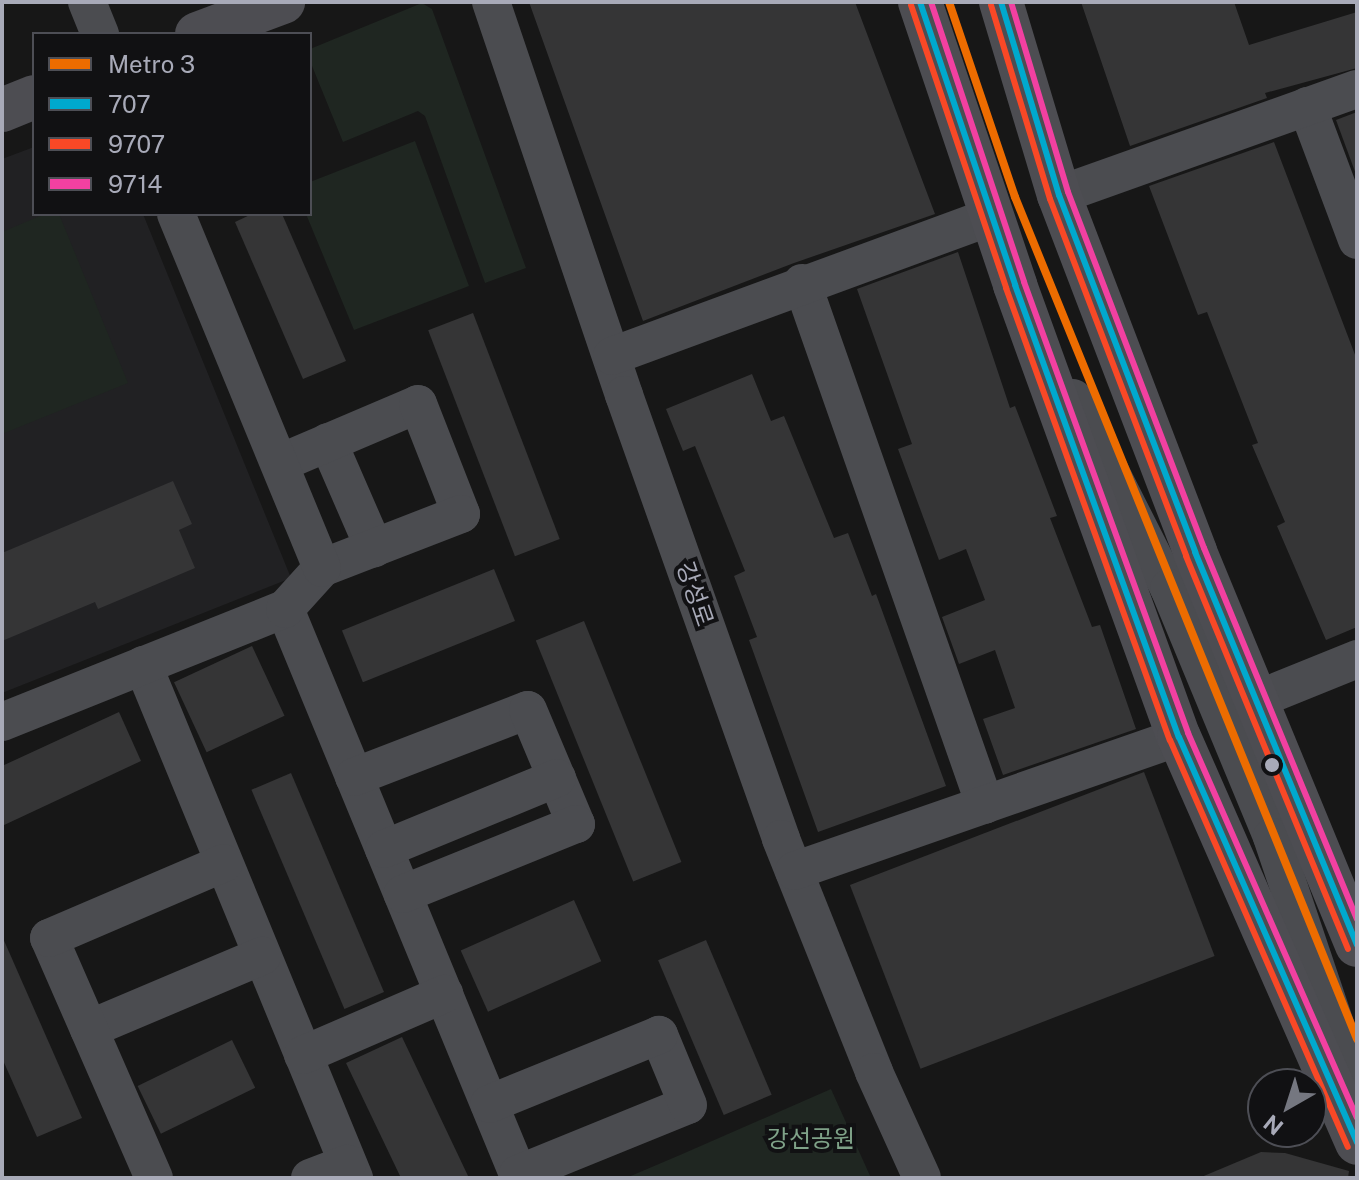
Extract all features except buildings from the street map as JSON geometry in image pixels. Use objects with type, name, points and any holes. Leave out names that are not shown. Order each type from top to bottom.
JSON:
[{"type":"main road","points":[[202,32],[283,2]]},
{"type":"main road","points":[[920,2],[1015,285],[1179,737],[1357,1143]]},
{"type":"main road","points":[[1001,2],[1059,195],[1195,552],[1357,945]]},
{"type":"main road","points":[[2,110],[32,98]]},
{"type":"street","points":[[87,2],[99,32]]},
{"type":"street","name":"강성로","points":[[491,2],[794,871],[874,1072],[922,1178]]},
{"type":"street","points":[[1059,195],[1357,89]]},
{"type":"street","points":[[1307,106],[1357,240]]},
{"type":"street","points":[[177,216],[322,568]]},
{"type":"street","points":[[612,356],[802,283],[993,216]]},
{"type":"street","points":[[802,283],[985,805]]},
{"type":"street","points":[[1015,285],[1169,588],[1272,837],[1357,1089]]},
{"type":"street","points":[[2,722],[285,609],[322,568],[461,514],[418,404],[280,463]]},
{"type":"street","points":[[328,442],[374,548]]},
{"type":"street","points":[[1195,552],[1357,1024]]},
{"type":"street","points":[[285,609],[403,894],[489,1104],[518,1174],[688,1105],[659,1035],[489,1104]]},
{"type":"street","points":[[1256,700],[1357,659]]},
{"type":"street","points":[[143,665],[351,1171],[310,1178]]},
{"type":"street","points":[[354,777],[528,710],[557,778],[576,824],[403,894]]},
{"type":"street","points":[[794,871],[1179,737]]},
{"type":"street","points":[[384,849],[557,778]]},
{"type":"street","points":[[154,1178],[49,938],[224,863]]},
{"type":"street","points":[[89,1029],[262,956]]},
{"type":"street","points":[[303,1055],[444,994]]},
{"type":"shaded area","points":[[32,148],[32,216],[144,216],[291,578],[2,693],[2,159]]},
{"type":"green space","points":[[422,3],[432,9],[526,268],[485,283],[425,116],[418,111],[343,142],[312,66],[312,48]]},
{"type":"green space","points":[[415,141],[469,286],[354,330],[307,216],[312,216],[312,181]]},
{"type":"green space","points":[[40,216],[60,216],[128,383],[2,434],[2,232]]},
{"type":"green space","name":"강선공원","points":[[831,1089],[871,1178],[626,1178],[680,1155]]},
{"type":"metro line","name":"3","points":[[949,2],[1015,197],[1357,1039]]},
{"type":"transit line","name":"707","points":[[920,2],[1015,285],[1179,737],[1357,1143]]},
{"type":"transit line","name":"9714","points":[[931,2],[1024,282],[1188,733],[1357,1118]]},
{"type":"transit line","name":"707","points":[[1001,2],[1059,195],[1195,552],[1357,945]]},
{"type":"transit line","name":"9714","points":[[1011,2],[1068,192],[1204,548],[1357,919]]},
{"type":"transit line","name":"9707","points":[[911,5],[1006,288],[1170,740],[1348,1147]]},
{"type":"transit line","name":"9707","points":[[991,5],[1050,199],[1186,556],[1348,949]]}]
